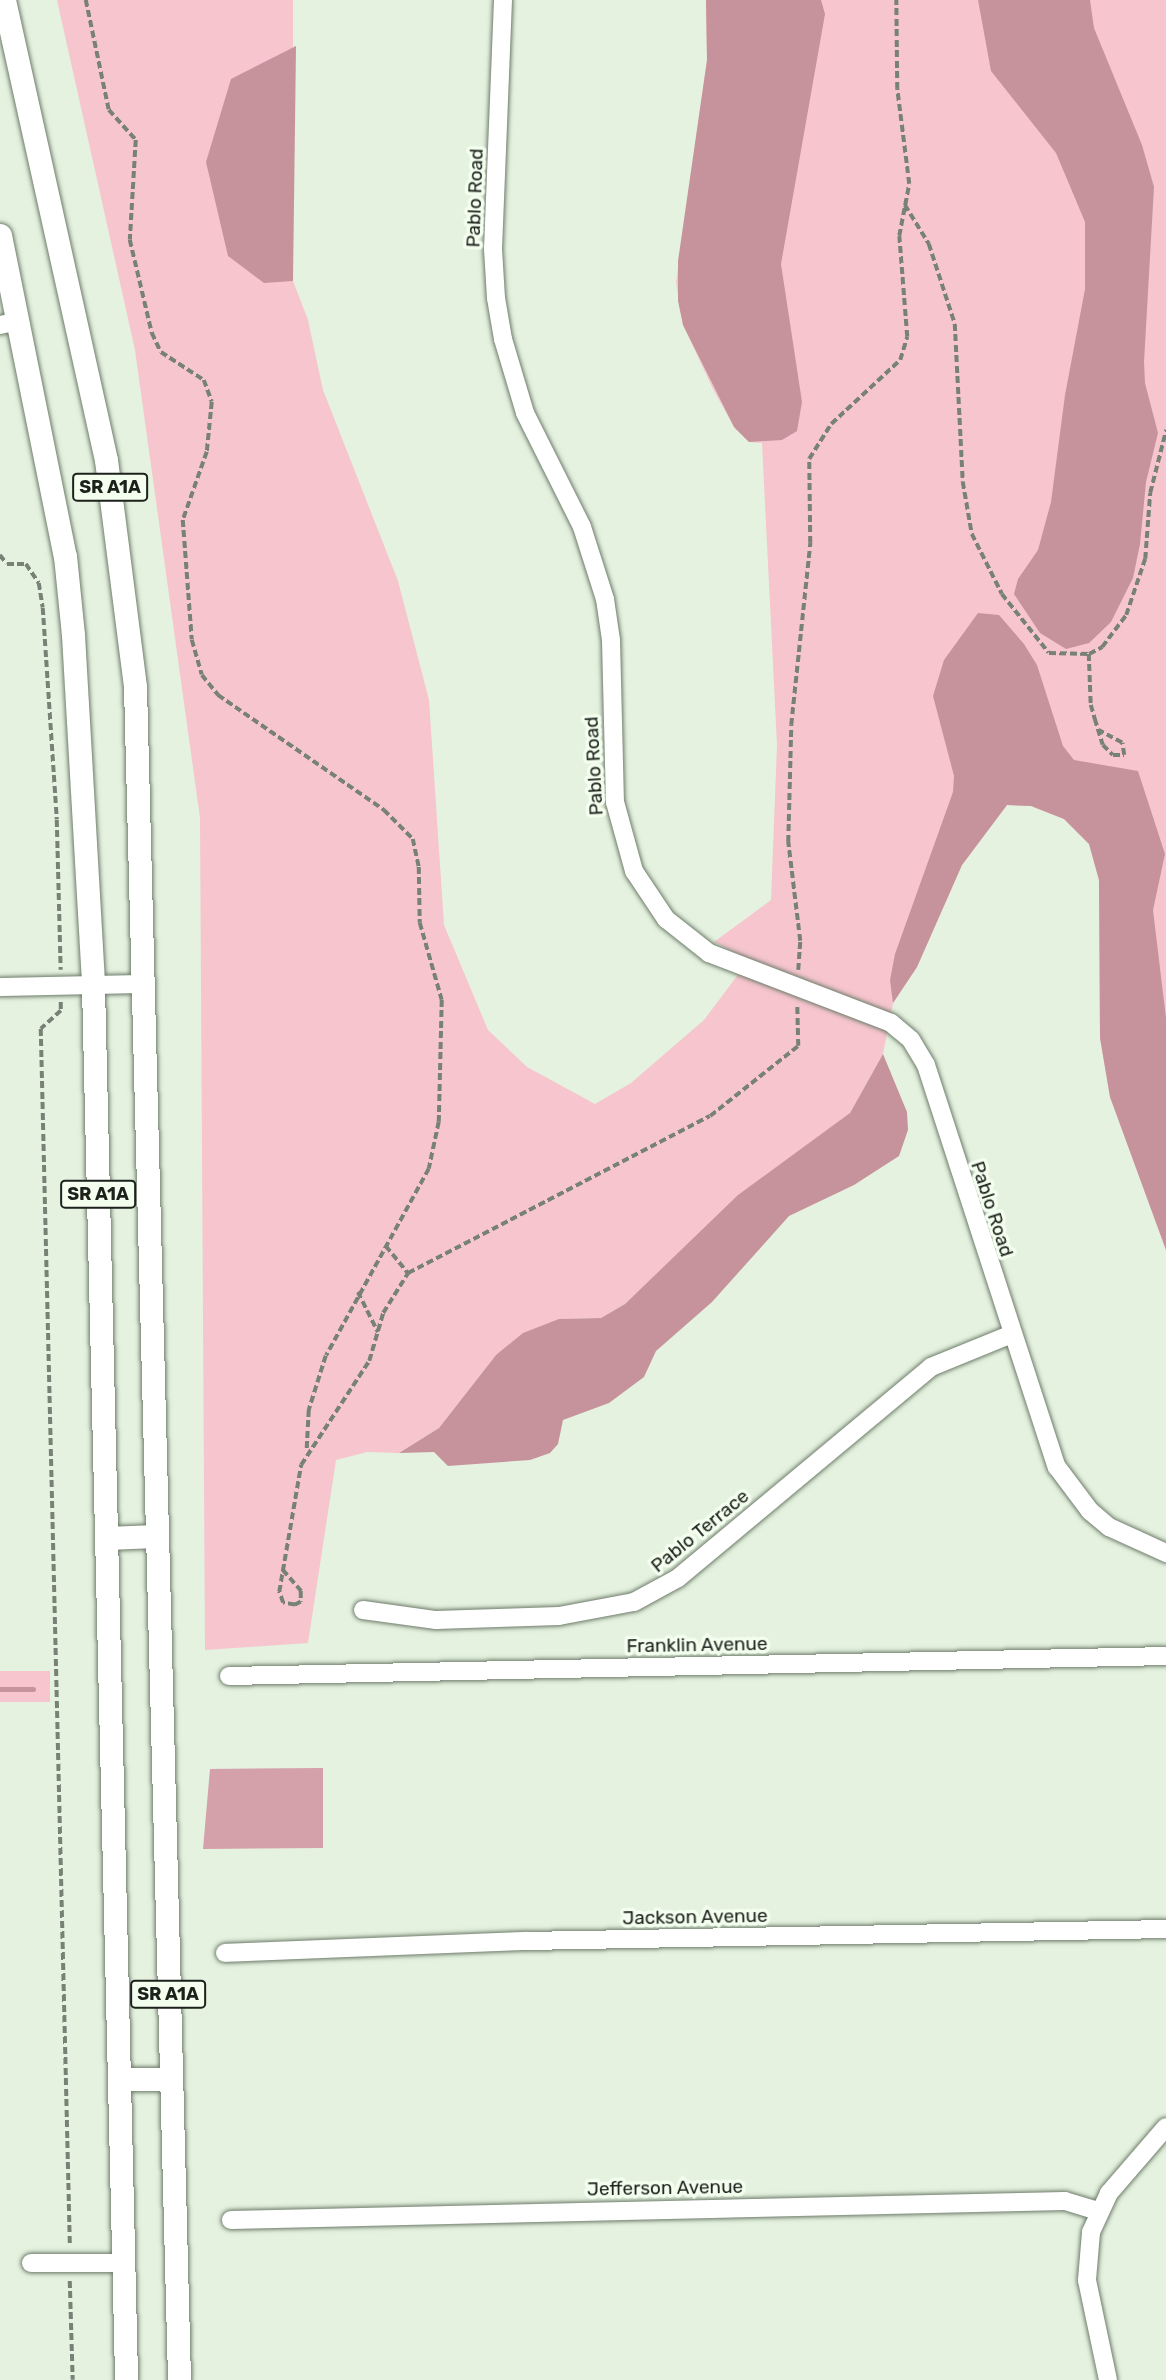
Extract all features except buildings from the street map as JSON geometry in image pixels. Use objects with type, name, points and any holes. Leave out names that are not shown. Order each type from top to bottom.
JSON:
[{"type":"main road","name":"SR A1A","points":[[4,0],[106,460],[135,687],[179,2380]]},
{"type":"main road","name":"SR A1A","points":[[0,235],[9,323],[65,556],[93,986],[126,2380]]},
{"type":"main road","points":[[106,1538],[156,1536]]},
{"type":"main road","points":[[119,2079],[170,2079]]},
{"type":"street","name":"Pablo Road","points":[[503,0],[494,248],[496,298],[517,393],[582,527],[605,599],[611,640],[615,802],[625,849],[652,902],[691,941],[797,989],[891,1023],[911,1040],[926,1065],[1046,1443],[1071,1489],[1109,1527],[1166,1553]]},
{"type":"street","points":[[0,988],[143,984]]},
{"type":"street","name":"Pablo Terrace","points":[[363,1610],[449,1620],[559,1616],[634,1602],[678,1578],[930,1367],[1012,1334]]},
{"type":"street","name":"Franklin Avenue","points":[[229,1676],[1166,1656]]},
{"type":"street","name":"Jackson Avenue","points":[[225,1952],[526,1941],[1166,1929]]},
{"type":"street","points":[[1108,2380],[1087,2280],[1091,2232],[1098,2211],[1166,2127]]},
{"type":"street","name":"Jefferson Avenue","points":[[231,2220],[1065,2201],[1098,2211]]},
{"type":"street","points":[[31,2263],[123,2263]]},
{"type":"path","points":[[86,0],[109,110],[136,140],[130,240],[152,333],[161,352],[204,380],[212,402],[207,452],[183,520],[192,640],[202,675],[218,695],[396,820],[413,839],[417,852],[419,923],[442,999],[440,1111],[422,1188],[358,1292],[315,1387],[307,1451],[283,1570],[280,1598],[295,1605],[301,1602],[301,1591],[283,1570]]},
{"type":"path","points":[[307,1451],[369,1361],[389,1300],[408,1273],[710,1115],[798,1046],[800,941],[788,842],[791,725],[810,543],[809,459],[831,424],[891,370],[905,349],[907,322],[899,236],[909,184],[897,89],[897,0]]},
{"type":"path","points":[[905,205],[929,244],[955,324],[963,482],[972,534],[1002,594],[1040,646],[1059,656],[1088,654],[1114,634],[1140,581],[1150,493],[1166,429]]},
{"type":"path","points":[[0,555],[8,564],[26,564],[39,583],[57,820],[61,1011],[41,1029],[72,2380]]},
{"type":"path","points":[[1088,654],[1091,705],[1099,732],[1107,750],[1124,755],[1122,743],[1099,732]]},
{"type":"path","points":[[386,1246],[408,1273]]},
{"type":"path","points":[[358,1292],[379,1334]]},
{"type":"shaded area","points":[[57,0],[293,0],[293,281],[308,320],[323,390],[398,581],[429,700],[444,925],[488,1030],[527,1067],[595,1104],[631,1083],[704,1020],[743,968],[744,957],[714,942],[771,900],[777,745],[762,443],[749,442],[734,427],[713,389],[683,325],[676,282],[707,60],[706,0],[1166,0],[1166,1250],[1110,1097],[1100,1038],[1099,880],[1089,844],[1064,819],[1031,806],[1007,805],[962,865],[917,967],[893,1003],[883,1054],[850,1113],[716,1217],[625,1304],[601,1318],[559,1319],[496,1355],[439,1428],[399,1453],[367,1452],[336,1460],[308,1643],[205,1650],[200,818],[135,350]]},
{"type":"shaded area","points":[[706,0],[821,0],[825,14],[781,264],[802,402],[797,431],[782,440],[749,442],[734,427],[683,325],[678,301],[678,261],[707,60]]},
{"type":"shaded area","points":[[978,0],[1090,0],[1094,28],[1142,145],[1154,187],[1144,362],[1145,383],[1158,433],[1146,482],[1140,544],[1133,578],[1111,622],[1089,643],[1066,649],[1040,633],[1014,594],[1018,579],[1038,550],[1051,502],[1065,395],[1085,289],[1085,222],[1056,153],[991,71]]},
{"type":"shaded area","points":[[296,46],[293,281],[264,283],[228,256],[206,162],[231,79]]},
{"type":"shaded area","points":[[978,613],[999,615],[1024,644],[1037,665],[1063,746],[1074,760],[1138,771],[1165,854],[1153,910],[1166,1018],[1166,1250],[1110,1097],[1100,1038],[1099,880],[1089,844],[1064,819],[1031,806],[1007,805],[962,865],[917,967],[893,1003],[890,980],[895,954],[953,792],[954,776],[933,696],[944,660]]},
{"type":"shaded area","points":[[883,1054],[907,1112],[908,1130],[899,1156],[854,1185],[789,1216],[712,1302],[656,1351],[644,1377],[609,1403],[563,1420],[558,1444],[550,1453],[530,1460],[448,1466],[434,1452],[399,1453],[439,1428],[496,1355],[523,1333],[559,1319],[601,1318],[625,1304],[738,1195],[850,1113]]},
{"type":"shaded area","points":[[0,1671],[50,1671],[50,1702],[0,1702]]},
{"type":"shaded area","points":[[323,1768],[323,1848],[203,1849],[210,1769]]},
{"type":"waterway","points":[[0,1689],[33,1689]]}]
